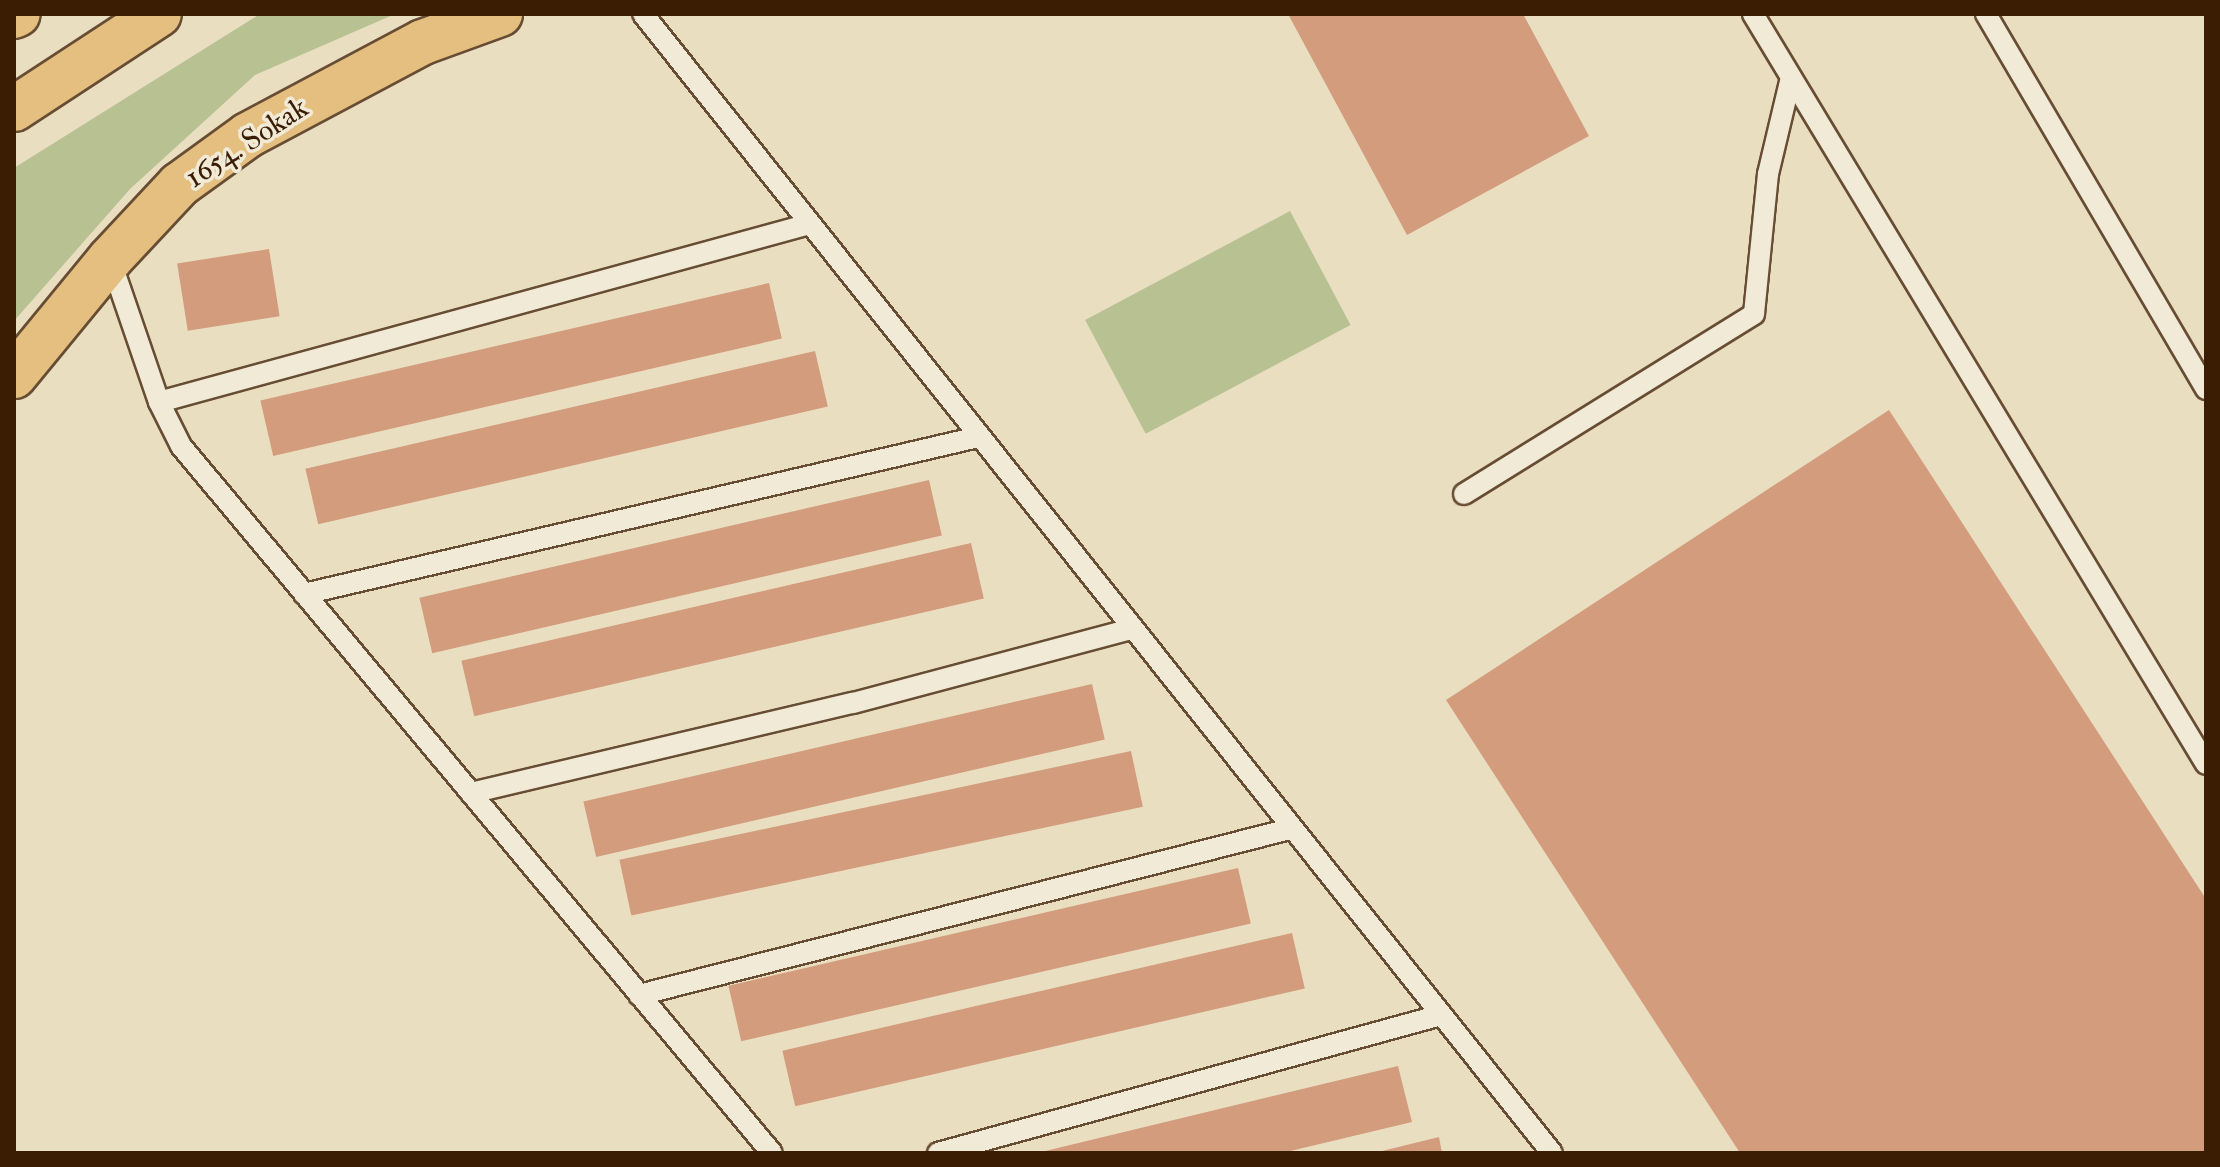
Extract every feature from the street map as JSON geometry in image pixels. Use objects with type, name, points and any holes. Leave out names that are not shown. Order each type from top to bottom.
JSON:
[{"type":"main road","points":[[14,109],[159,14]]},
{"type":"main road","name":"1654. Sokak","points":[[14,376],[110,259],[179,185],[248,135],[423,42],[500,14]]},
{"type":"lane","points":[[643,14],[1290,829],[1552,1153]]},
{"type":"lane","points":[[1753,14],[1790,82],[2002,419],[2206,764]]},
{"type":"lane","points":[[1986,14],[2206,389]]},
{"type":"lane","points":[[1464,494],[1754,314],[1768,174],[1790,82]]},
{"type":"lane","points":[[159,402],[809,224]]},
{"type":"lane","points":[[110,259],[159,402],[181,446],[772,1153]]},
{"type":"lane","points":[[304,594],[978,437]]},
{"type":"lane","points":[[471,793],[853,703],[1131,629]]},
{"type":"lane","points":[[639,995],[1290,829]]},
{"type":"lane","points":[[938,1153],[1441,1015]]},
{"type":"green space","points":[[260,14],[395,14],[255,75],[130,189],[14,321],[14,168]]},
{"type":"green space","points":[[1290,211],[1351,325],[1146,434],[1085,320]]},
{"type":"building","points":[[1288,14],[1523,14],[1589,136],[1407,235]]},
{"type":"building","points":[[269,249],[280,316],[188,331],[177,264]]},
{"type":"building","points":[[769,283],[782,339],[273,456],[260,400]]},
{"type":"building","points":[[815,351],[828,407],[318,524],[305,469]]},
{"type":"building","points":[[1889,410],[2206,899],[2206,1153],[1740,1153],[1446,700]]},
{"type":"building","points":[[929,480],[942,536],[432,653],[419,598]]},
{"type":"building","points":[[971,543],[984,599],[474,716],[461,661]]},
{"type":"building","points":[[1092,684],[1105,740],[596,857],[583,801]]},
{"type":"building","points":[[1131,751],[1143,807],[631,915],[619,860]]},
{"type":"building","points":[[1238,868],[1251,924],[741,1041],[728,986]]},
{"type":"building","points":[[1292,933],[1305,989],[795,1106],[782,1051]]},
{"type":"building","points":[[1398,1066],[1412,1122],[1282,1153],[1037,1153]]},
{"type":"building","points":[[1439,1137],[1442,1153],[1378,1153],[1378,1152]]}]
